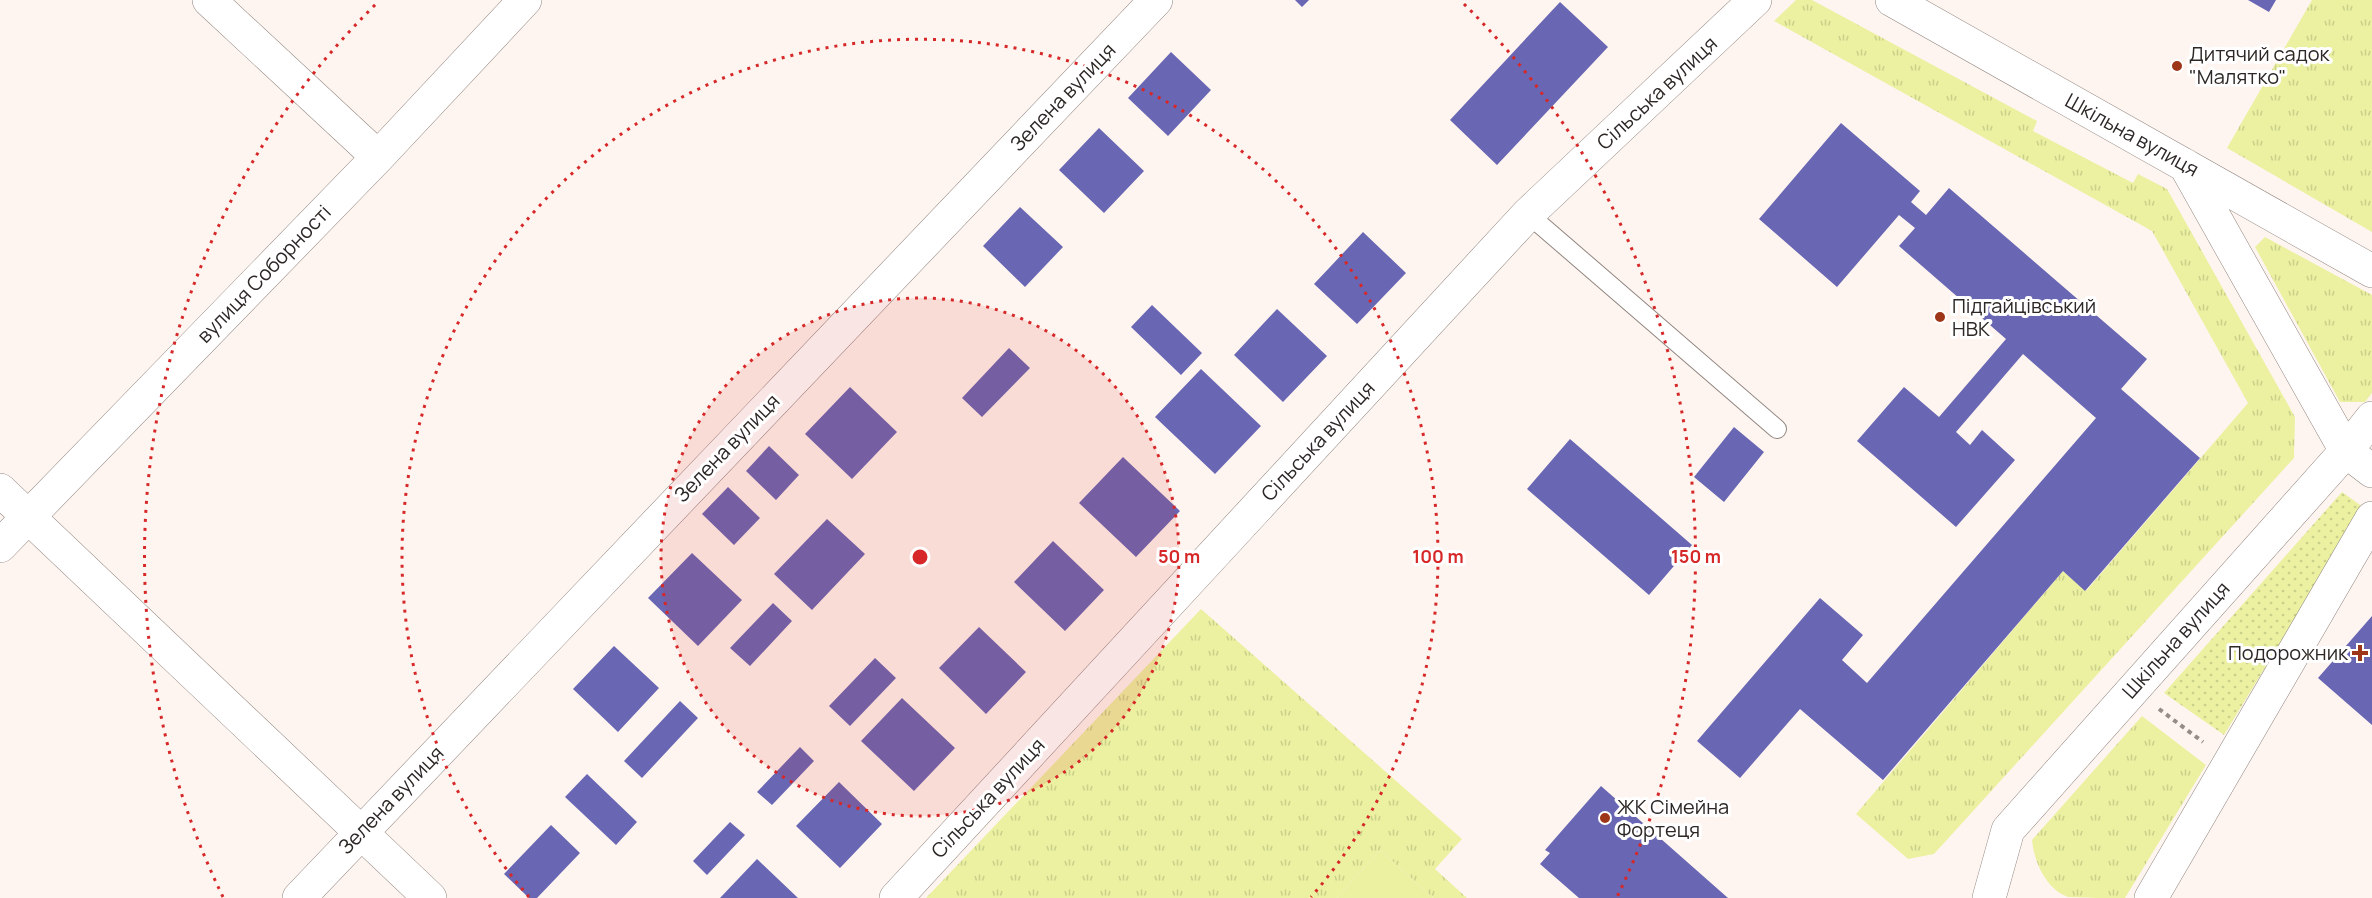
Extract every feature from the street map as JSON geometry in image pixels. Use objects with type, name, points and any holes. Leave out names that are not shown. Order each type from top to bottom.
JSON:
[{"type":"street","points":[[209,0],[378,157]]},
{"type":"street","name":"вулиця Соборності","points":[[0,546],[378,157],[525,0]]},
{"type":"street","name":"Зелена вулиця","points":[[299,898],[359,832],[1156,0]]},
{"type":"street","name":"Сільська вулиця","points":[[896,898],[1528,214],[1755,0]]},
{"type":"street","name":"Шкільна вулиця","points":[[1892,0],[2372,271]]},
{"type":"street","points":[[2185,165],[2346,451],[2372,471]]},
{"type":"street","name":"Шкільна вулиця","points":[[1989,898],[2008,830],[2346,451],[2372,418]]},
{"type":"street","points":[[0,490],[430,898]]},
{"type":"street","points":[[2151,898],[2372,518]]},
{"type":"lane","points":[[1528,214],[1777,429]]},
{"type":"path","points":[[2132,689],[2229,762]]},
{"type":"green space","points":[[1796,0],[1812,0],[2037,121],[2033,131],[2133,183],[2138,174],[2167,189],[2295,417],[2294,458],[1934,854],[1908,859],[1856,814],[2063,571],[2086,591],[2248,403],[2152,231],[1774,21]]},
{"type":"green space","points":[[2312,0],[2372,0],[2372,232],[2227,148]]},
{"type":"green space","points":[[2265,237],[2372,295],[2372,393],[2365,402],[2340,402],[2255,247]]},
{"type":"green space","points":[[2342,492],[2363,507],[2224,735],[2164,693]]},
{"type":"green space","points":[[1201,609],[1462,839],[1435,869],[1467,898],[1433,898],[1380,850],[1337,898],[926,898]]},
{"type":"green space","points":[[2142,716],[2206,765],[2125,898],[2068,897],[2053,888],[2042,874],[2035,857],[2032,840]]},
{"type":"green space","points":[[1380,850],[1433,898],[1337,898]]},
{"type":"building","points":[[1295,0],[1309,0],[1302,7]]},
{"type":"building","points":[[2248,0],[2276,0],[2269,12]]},
{"type":"building","points":[[1560,2],[1608,47],[1497,165],[1450,120]]},
{"type":"building","points":[[1171,52],[1211,90],[1168,136],[1128,98]]},
{"type":"building","points":[[1841,123],[1920,191],[1911,202],[1926,215],[1949,188],[2147,359],[2121,389],[2200,458],[2085,591],[2063,571],[1883,780],[1800,709],[1740,778],[1697,741],[1820,598],[1863,635],[1842,660],[1867,683],[2096,418],[2023,354],[1956,432],[1970,445],[1982,430],[2015,460],[1956,527],[1857,441],[1904,387],[1939,417],[2006,339],[1899,246],[1915,228],[1899,215],[1837,287],[1759,219]]},
{"type":"building","points":[[1099,128],[1144,171],[1104,213],[1059,170]]},
{"type":"building","points":[[1020,207],[1063,247],[1025,287],[983,246]]},
{"type":"building","points":[[1363,232],[1406,273],[1357,324],[1314,284]]},
{"type":"building","points":[[1152,305],[1202,353],[1181,375],[1131,327]]},
{"type":"building","points":[[1277,309],[1327,356],[1283,402],[1234,355]]},
{"type":"building","points":[[1009,348],[1030,368],[982,417],[962,398]]},
{"type":"building","points":[[1201,369],[1261,426],[1215,474],[1155,417]]},
{"type":"building","points":[[850,387],[897,432],[852,479],[805,434]]},
{"type":"building","points":[[1734,427],[1764,452],[1724,502],[1694,477]]},
{"type":"building","points":[[1570,439],[1692,545],[1649,595],[1527,489]]},
{"type":"building","points":[[769,446],[799,475],[776,500],[746,471]]},
{"type":"building","points":[[1123,457],[1180,511],[1136,557],[1079,503]]},
{"type":"building","points":[[728,487],[760,518],[734,545],[702,514]]},
{"type":"building","points":[[827,519],[865,554],[812,610],[774,574]]},
{"type":"building","points":[[1053,541],[1104,590],[1065,631],[1014,582]]},
{"type":"building","points":[[692,553],[742,600],[698,646],[648,598]]},
{"type":"building","points":[[773,603],[792,621],[750,666],[730,648]]},
{"type":"building","points":[[2372,616],[2372,725],[2318,678]]},
{"type":"building","points":[[979,627],[1026,672],[986,714],[939,668]]},
{"type":"building","points":[[614,646],[659,688],[618,732],[573,689]]},
{"type":"building","points":[[875,658],[896,678],[850,726],[829,706]]},
{"type":"building","points":[[902,698],[955,748],[914,791],[861,741]]},
{"type":"building","points":[[680,701],[698,718],[642,778],[624,761]]},
{"type":"building","points":[[800,747],[814,761],[772,805],[757,792]]},
{"type":"building","points":[[587,774],[637,822],[616,845],[565,797]]},
{"type":"building","points":[[839,782],[882,824],[840,868],[796,826]]},
{"type":"building","name":"ЖК Сімейна Фортеця","points":[[1601,786],[1728,898],[1579,898],[1540,864],[1550,853],[1545,850]]},
{"type":"building","points":[[730,822],[745,835],[707,875],[693,861]]},
{"type":"building","points":[[551,825],[580,853],[537,898],[529,898],[504,874]]},
{"type":"building","points":[[757,859],[798,898],[720,898]]},
{"type":"place","name":"Дитячий садок \"Малятко\"","points":[[2177,66]]},
{"type":"place","name":"Підгайцівський НВК","points":[[1940,317]]},
{"type":"place","name":"Подорожник","points":[[2360,653]]},
{"type":"place","name":"ЖК Сімейна Фортеця","points":[[1605,818]]}]
